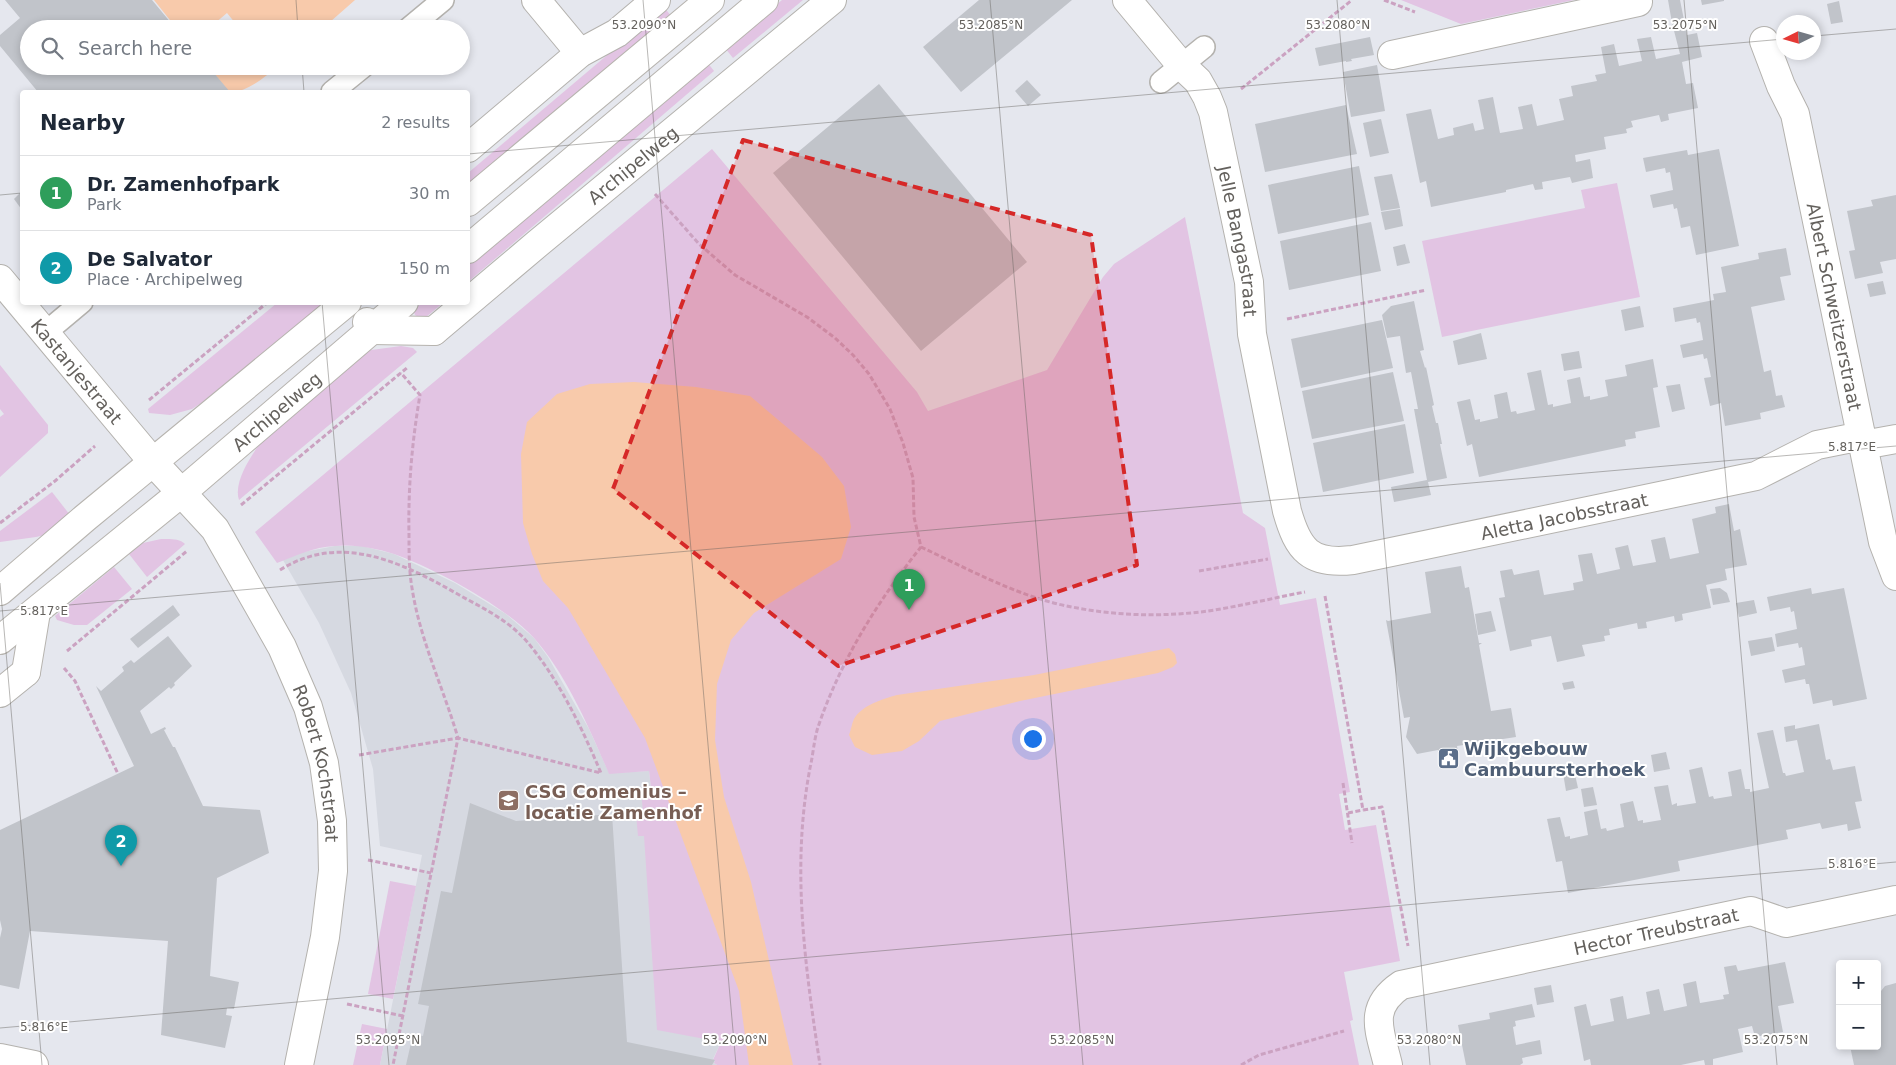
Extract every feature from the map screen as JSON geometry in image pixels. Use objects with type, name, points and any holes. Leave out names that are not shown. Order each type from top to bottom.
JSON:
[{"type":"street","points":[[536,0],[580,53]]},
{"type":"street","points":[[470,146],[580,53],[617,33],[656,0]]},
{"type":"street","points":[[470,200],[710,0]]},
{"type":"street","points":[[470,247],[764,0]]},
{"type":"street","name":"Archipelweg","points":[[470,301],[832,0]]},
{"type":"street","name":"Jelle Bangastraat","points":[[1127,0],[1171,73],[1198,81],[1213,112],[1249,282],[1252,334],[1287,511],[1292,532],[1300,544]]},
{"type":"street","points":[[1392,55],[1638,2],[1637,0]]},
{"type":"street","name":"Albert Schweitzerstraat","points":[[1764,41],[1794,114],[1883,542],[1896,576]]},
{"type":"street","name":"Kastanjestraat","points":[[0,279],[20,303]]},
{"type":"street","name":"Kastanjestraat","points":[[22,305],[153,462]]},
{"type":"street","points":[[0,591],[343,305]]},
{"type":"street","points":[[354,305],[372,330]]},
{"type":"street","name":"Archipelweg","points":[[0,640],[181,493],[401,305]]},
{"type":"street","name":"Archipelweg","points":[[372,330],[434,331],[465,305]]},
{"type":"street","name":"Aletta Jacobsstraat","points":[[1326,560],[1353,560],[1756,476],[1817,445],[1862,440],[1896,439]]},
{"type":"street","points":[[153,462],[181,493]]},
{"type":"street","name":"Robert Kochstraat","points":[[181,493],[214,529],[250,588],[282,647],[308,706],[324,763],[332,821],[333,871],[325,937],[299,1065]]},
{"type":"street","points":[[1300,544],[1318,557],[1326,560]]},
{"type":"street","points":[[0,566],[28,566]]},
{"type":"street","points":[[0,694],[26,672],[36,612]]},
{"type":"street","name":"Hector Treubstraat","points":[[1378,1022],[1384,1000],[1401,986],[1415,981],[1751,912],[1786,924],[1896,900]]},
{"type":"street","points":[[1378,1022],[1388,1065]]},
{"type":"street","points":[[0,1058],[34,1065]]},
{"type":"lane","points":[[419,20],[443,0]]},
{"type":"lane","points":[[1171,73],[1204,46]]},
{"type":"lane","points":[[334,90],[353,75]]},
{"type":"lane","points":[[45,333],[78,305]]},
{"type":"path","points":[[1213,112],[1352,0]]},
{"type":"path","points":[[633,164],[661,202],[699,244],[735,275],[807,317],[835,338],[853,355],[869,374],[890,408],[913,478],[914,517],[920,547],[868,620],[839,675],[818,729],[805,797],[800,881],[803,940],[820,1065]]},
{"type":"path","points":[[1252,326],[1426,290]]},
{"type":"path","points":[[0,523],[55,481],[121,423],[264,305]]},
{"type":"path","points":[[393,1065],[458,738],[424,638],[412,589],[409,470],[420,395],[401,373]]},
{"type":"path","points":[[1200,571],[1280,557],[1300,544]]},
{"type":"path","points":[[920,547],[1030,595],[1071,607],[1112,613],[1160,614],[1208,611],[1323,589]]},
{"type":"path","points":[[250,588],[287,565],[321,554],[350,552],[394,562],[428,577],[511,626],[528,644],[556,683],[568,704],[586,737],[601,773],[458,738],[324,763]]},
{"type":"path","points":[[1326,560],[1323,589],[1363,810]]},
{"type":"path","points":[[63,666],[75,681],[118,774]]},
{"type":"path","points":[[1343,783],[1352,843]]},
{"type":"path","points":[[1348,813],[1382,807],[1415,981]]},
{"type":"path","points":[[333,853],[431,873]]},
{"type":"path","points":[[313,997],[403,1016]]},
{"type":"path","points":[[1241,1065],[1259,1054],[1314,1041],[1378,1022]]},
{"type":"highlighted area","points":[[743,140],[1091,235],[1137,565],[838,666],[613,489]]},
{"type":"shaded area","points":[[154,0],[355,0],[332,20],[233,20],[227,13],[219,20],[170,20]]},
{"type":"shaded area","points":[[782,0],[803,0],[733,58],[725,48]]},
{"type":"shaded area","points":[[1401,0],[1574,0],[1461,24]]},
{"type":"shaded area","points":[[664,7],[671,16],[470,187],[470,171]]},
{"type":"shaded area","points":[[707,62],[714,71],[470,280],[470,262]]},
{"type":"shaded area","points":[[215,75],[267,75],[242,90],[227,90]]},
{"type":"shaded area","points":[[712,149],[917,392],[928,411],[1047,370],[1103,277],[1114,264],[1185,217],[1243,513],[1265,528],[1280,605],[1316,598],[1350,792],[1339,794],[1345,830],[1376,825],[1400,961],[1344,972],[1353,1020],[1350,1021],[1359,1065],[717,1065],[714,1063],[715,1060],[713,1060],[721,1042],[657,1030],[644,836],[638,836],[636,814],[643,813],[641,789],[651,788],[649,771],[609,774],[567,685],[546,652],[534,638],[522,626],[488,601],[410,560],[365,547],[335,546],[312,550],[277,563],[255,532]]},
{"type":"shaded area","points":[[1617,183],[1640,297],[1442,337],[1422,241],[1585,208],[1581,190]]},
{"type":"shaded area","points":[[275,305],[327,305],[221,390],[192,409],[170,415],[149,413],[148,409]]},
{"type":"shaded area","points":[[419,305],[441,305],[426,317],[420,318],[415,315],[413,310]]},
{"type":"shaded area","points":[[401,346],[413,348],[417,352],[239,500],[238,485],[241,477],[261,442],[364,351]]},
{"type":"shaded area","points":[[0,365],[48,425],[48,433],[0,477],[0,417],[4,414],[0,409]]},
{"type":"shaded area","points":[[634,382],[696,387],[750,396],[822,457],[844,486],[851,527],[841,559],[754,613],[731,640],[717,684],[715,740],[724,797],[751,882],[793,1065],[749,1065],[739,991],[645,738],[568,608],[543,581],[532,554],[523,523],[521,454],[527,422],[557,394],[590,384]]},
{"type":"shaded area","points":[[52,492],[70,515],[45,535],[0,542],[0,531]]},
{"type":"shaded area","points":[[161,539],[177,540],[185,544],[147,577],[129,554],[143,543]]},
{"type":"shaded area","name":"CSG Comenius – locatie Zamenhof","points":[[335,546],[362,546],[394,554],[455,583],[506,614],[534,638],[548,657],[589,729],[609,773],[649,771],[651,789],[643,813],[637,814],[639,836],[644,836],[721,1042],[713,1059],[717,1065],[380,1065],[422,855],[380,846],[373,769],[351,693],[319,623],[283,560],[303,552]]},
{"type":"shaded area","points":[[114,567],[132,589],[87,625],[74,625],[57,620],[55,616]]},
{"type":"shaded area","points":[[1169,648],[1175,654],[1177,663],[1173,667],[1158,673],[1020,701],[940,721],[919,741],[902,751],[872,755],[855,747],[849,735],[854,719],[862,710],[873,703],[897,695],[1034,675]]},
{"type":"shaded area","points":[[390,881],[416,886],[393,999],[368,994]]},
{"type":"shaded area","points":[[362,1024],[387,1029],[380,1065],[353,1065]]},
{"type":"building","points":[[5,0],[152,0],[169,20],[20,20],[20,70],[0,46],[0,35],[20,18]]},
{"type":"building","points":[[979,0],[1072,0],[961,92],[923,47]]},
{"type":"building","points":[[1668,0],[1680,0],[1687,35],[1697,33],[1702,57],[1682,62],[1686,84],[1693,83],[1698,108],[1668,114],[1669,120],[1661,122],[1659,115],[1631,121],[1633,127],[1626,129],[1627,133],[1604,137],[1606,149],[1575,155],[1576,162],[1590,159],[1593,178],[1572,183],[1570,177],[1542,182],[1543,189],[1535,190],[1533,184],[1506,190],[1506,192],[1431,207],[1426,181],[1420,183],[1406,114],[1431,109],[1438,139],[1454,135],[1453,128],[1473,123],[1475,131],[1484,129],[1478,100],[1493,97],[1500,133],[1523,129],[1518,107],[1532,104],[1537,126],[1564,120],[1559,99],[1573,96],[1571,86],[1597,81],[1595,75],[1606,73],[1601,47],[1614,44],[1619,66],[1642,61],[1637,39],[1651,37],[1656,59],[1680,54]]},
{"type":"building","points":[[1701,0],[1724,0],[1724,1],[1702,5]]},
{"type":"building","points":[[1839,1],[1843,22],[1831,24],[1827,4]]},
{"type":"building","points":[[1370,37],[1374,55],[1351,59],[1352,61],[1319,66],[1315,48]]},
{"type":"building","points":[[1377,65],[1385,111],[1351,117],[1343,72]]},
{"type":"building","points":[[24,75],[216,75],[228,90],[36,90]]},
{"type":"building","points":[[1027,80],[1041,95],[1028,106],[1015,91]]},
{"type":"building","points":[[879,84],[1027,262],[921,351],[773,173]]},
{"type":"building","points":[[1346,105],[1357,154],[1265,172],[1255,124]]},
{"type":"building","points":[[1381,119],[1389,153],[1370,157],[1363,123]]},
{"type":"building","points":[[1719,149],[1739,246],[1696,255],[1690,226],[1681,228],[1677,208],[1674,209],[1673,204],[1653,208],[1650,195],[1673,190],[1670,172],[1666,173],[1665,168],[1646,172],[1643,158],[1687,150],[1688,155]]},
{"type":"building","points":[[1359,166],[1369,215],[1278,234],[1268,185]]},
{"type":"building","points":[[1392,174],[1400,208],[1381,211],[1374,177]]},
{"type":"building","points":[[20,193],[20,207],[14,199]]},
{"type":"building","points":[[1896,195],[1896,259],[1880,262],[1883,273],[1855,279],[1849,251],[1855,250],[1847,211],[1873,206],[1871,200]]},
{"type":"building","points":[[1400,209],[1403,226],[1385,230],[1381,212]]},
{"type":"building","points":[[1371,222],[1381,271],[1289,290],[1280,241]]},
{"type":"building","points":[[1405,244],[1410,263],[1397,266],[1393,247]]},
{"type":"building","points":[[1786,248],[1791,275],[1780,277],[1785,300],[1751,307],[1764,372],[1771,370],[1776,396],[1782,395],[1785,407],[1760,413],[1761,419],[1725,426],[1721,403],[1710,406],[1704,378],[1711,377],[1707,358],[1704,359],[1703,354],[1683,358],[1680,345],[1703,340],[1700,322],[1697,323],[1696,318],[1675,322],[1673,308],[1714,300],[1713,294],[1726,292],[1721,267],[1759,259],[1758,253]]},
{"type":"building","points":[[1883,281],[1886,294],[1870,297],[1867,284]]},
{"type":"building","points":[[1414,301],[1424,350],[1420,351],[1426,367],[1436,423],[1438,423],[1447,478],[1428,482],[1431,495],[1394,502],[1391,487],[1427,480],[1414,409],[1418,409],[1411,372],[1406,373],[1400,336],[1387,338],[1382,315],[1391,306]]},
{"type":"building","points":[[1640,306],[1644,327],[1625,331],[1621,310]]},
{"type":"building","points":[[1382,320],[1393,368],[1301,388],[1291,339]]},
{"type":"building","points":[[1481,333],[1487,359],[1458,365],[1453,341]]},
{"type":"building","points":[[1579,351],[1582,368],[1564,371],[1561,354]]},
{"type":"building","points":[[1653,359],[1658,387],[1653,388],[1660,427],[1635,432],[1636,438],[1625,440],[1626,446],[1479,477],[1472,444],[1467,446],[1457,402],[1470,399],[1475,420],[1480,419],[1480,422],[1498,418],[1494,395],[1507,392],[1511,412],[1516,411],[1517,414],[1535,410],[1527,373],[1541,370],[1548,405],[1553,404],[1553,407],[1571,403],[1567,380],[1580,377],[1584,397],[1590,396],[1590,400],[1608,396],[1605,380],[1627,376],[1625,365]]},
{"type":"building","points":[[1393,372],[1404,421],[1312,439],[1302,391]]},
{"type":"building","points":[[1680,384],[1685,409],[1672,412],[1666,386]]},
{"type":"building","points":[[1405,424],[1414,473],[1323,492],[1313,443]]},
{"type":"building","points":[[1729,504],[1734,531],[1740,529],[1747,565],[1725,569],[1727,580],[1706,585],[1711,608],[1682,614],[1683,620],[1675,622],[1674,616],[1646,622],[1647,628],[1638,629],[1637,623],[1609,629],[1610,635],[1604,636],[1605,641],[1582,645],[1585,656],[1557,662],[1551,636],[1531,640],[1532,646],[1510,651],[1499,598],[1505,597],[1500,571],[1512,569],[1514,575],[1539,570],[1544,595],[1574,590],[1573,583],[1583,581],[1578,555],[1592,553],[1597,574],[1620,569],[1615,548],[1628,545],[1633,566],[1656,562],[1651,540],[1665,537],[1670,559],[1699,553],[1692,519],[1716,513],[1715,507]]},
{"type":"building","points":[[1461,566],[1465,588],[1469,587],[1479,643],[1482,643],[1479,645],[1491,711],[1511,708],[1516,737],[1457,746],[1458,753],[1439,756],[1438,750],[1417,754],[1406,737],[1410,717],[1404,718],[1386,620],[1431,613],[1425,572]]},
{"type":"building","points":[[1720,588],[1727,593],[1730,602],[1713,605],[1710,589]]},
{"type":"building","points":[[1811,588],[1812,594],[1844,588],[1867,699],[1833,706],[1832,700],[1813,704],[1809,684],[1806,684],[1805,679],[1785,683],[1782,670],[1805,665],[1802,647],[1799,648],[1798,643],[1777,647],[1775,634],[1797,629],[1794,611],[1791,612],[1790,607],[1770,611],[1767,597]]},
{"type":"building","points":[[1754,600],[1757,613],[1739,617],[1736,603]]},
{"type":"building","points":[[173,605],[180,615],[138,648],[130,639]]},
{"type":"building","points":[[1491,611],[1496,631],[1478,635],[1475,614]]},
{"type":"building","points":[[168,636],[192,666],[174,683],[175,685],[171,689],[169,687],[140,711],[151,734],[165,727],[166,729],[164,730],[173,747],[175,747],[203,806],[260,810],[269,853],[217,878],[210,976],[239,982],[234,1009],[227,1008],[226,1015],[232,1016],[225,1048],[161,1035],[168,941],[30,931],[19,989],[0,985],[0,938],[2,929],[0,920],[0,830],[134,766],[96,686],[101,691],[124,671],[122,667],[131,660],[134,663]]},
{"type":"building","points":[[1772,637],[1775,651],[1751,656],[1748,641]]},
{"type":"building","points":[[1573,681],[1575,688],[1564,690],[1562,683]]},
{"type":"building","points":[[1819,724],[1826,760],[1830,759],[1833,770],[1855,766],[1862,801],[1855,802],[1861,828],[1848,831],[1847,824],[1822,829],[1820,823],[1786,830],[1788,839],[1678,861],[1680,871],[1568,893],[1562,861],[1556,862],[1547,819],[1560,817],[1565,837],[1570,836],[1570,839],[1588,835],[1584,812],[1597,809],[1601,829],[1606,828],[1607,831],[1624,827],[1620,804],[1633,801],[1638,821],[1643,820],[1643,823],[1661,820],[1654,787],[1668,785],[1672,805],[1677,803],[1677,806],[1696,803],[1689,770],[1702,767],[1709,797],[1713,796],[1714,799],[1732,796],[1728,772],[1741,769],[1745,789],[1750,789],[1750,792],[1769,788],[1757,733],[1773,730],[1783,773],[1786,776],[1804,772],[1797,740],[1786,742],[1784,727],[1795,725],[1795,729]]},
{"type":"building","points":[[1666,752],[1670,769],[1654,772],[1651,755]]},
{"type":"building","points":[[1574,770],[1578,788],[1566,791],[1563,773]]},
{"type":"building","points":[[1593,787],[1597,805],[1584,807],[1581,789]]},
{"type":"building","points":[[470,803],[516,821],[612,814],[627,1042],[715,1060],[712,1065],[406,1065],[413,1034],[423,1036],[429,1006],[418,1004],[441,891],[452,893]]},
{"type":"building","points":[[1785,962],[1794,1003],[1778,1006],[1783,1032],[1755,1037],[1752,1026],[1738,1029],[1743,1052],[1713,1059],[1713,1065],[1705,1065],[1704,1060],[1681,1065],[1591,1065],[1590,1059],[1584,1061],[1574,1007],[1586,1004],[1591,1026],[1614,1021],[1610,999],[1623,996],[1627,1019],[1650,1014],[1646,992],[1659,989],[1664,1011],[1687,1006],[1683,984],[1696,981],[1700,1003],[1724,999],[1723,995],[1729,994],[1724,967],[1736,965],[1738,971]]},
{"type":"building","points":[[1896,983],[1896,1065],[1854,1065],[1851,1050],[1881,1050],[1881,991],[1885,986]]},
{"type":"building","points":[[1551,985],[1554,1002],[1537,1005],[1534,988]]},
{"type":"building","points":[[1532,1004],[1535,1017],[1515,1021],[1516,1026],[1513,1027],[1516,1045],[1540,1040],[1542,1054],[1522,1058],[1523,1063],[1520,1065],[1466,1065],[1458,1025],[1490,1019],[1489,1013]]},
{"type":"place","name":"Dr. Zamenhofpark","points":[[909,610]]},
{"type":"place","name":"Wijkgebouw Cambuursterhoek","points":[[1448,758]]},
{"type":"place","name":"CSG Comenius – locatie Zamenhof","points":[[509,801]]},
{"type":"place","name":"De Salvator","points":[[121,866]]}]
